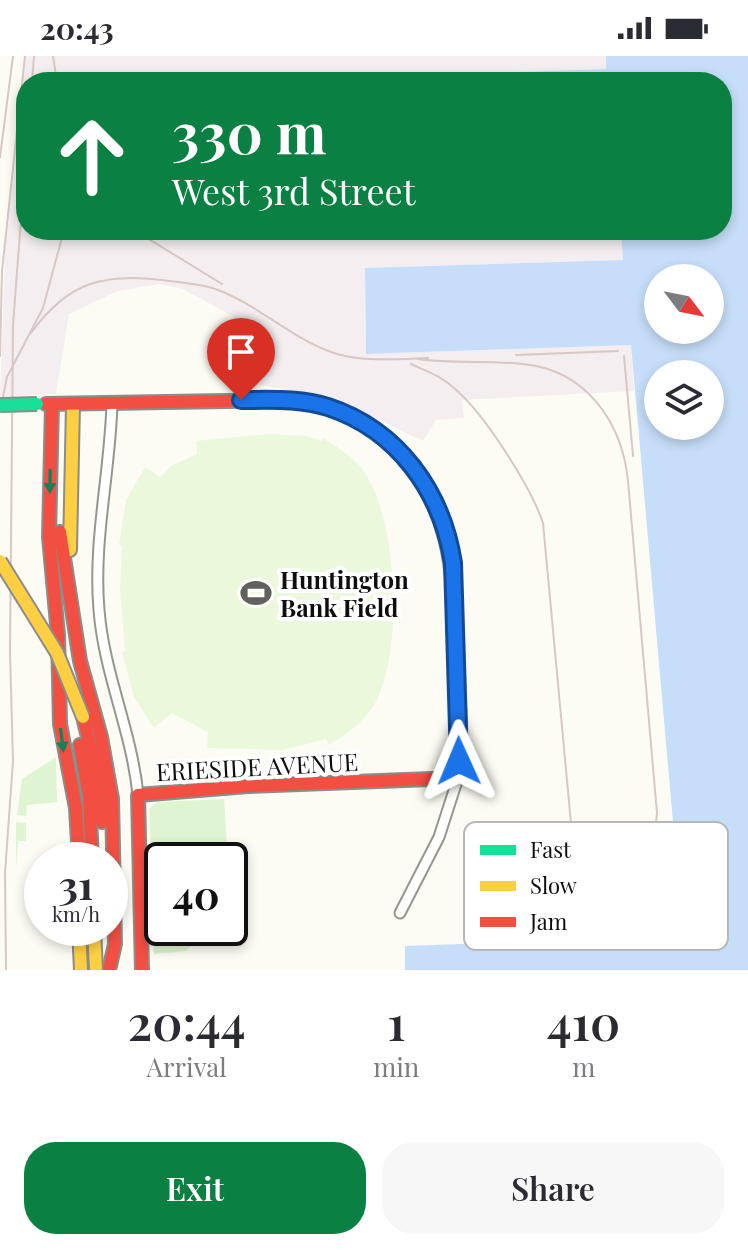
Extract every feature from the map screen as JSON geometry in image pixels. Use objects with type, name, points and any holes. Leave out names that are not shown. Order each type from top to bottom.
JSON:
[{"type":"main road","points":[[0,405],[280,400],[337,411],[379,433],[409,462],[438,506],[449,536],[453,563],[460,753],[458,778]]},
{"type":"main road","points":[[53,404],[49,537],[58,635]]},
{"type":"main road","points":[[72,404],[70,543],[73,619]]},
{"type":"main road","points":[[80,842],[61,739],[58,635],[60,532],[73,619],[112,799],[115,944],[109,970]]},
{"type":"main road","points":[[0,561],[57,653],[97,773],[102,842]]},
{"type":"main road","points":[[0,582],[47,658],[78,719],[89,796],[84,842]]},
{"type":"main road","name":"ERIESIDE AVENUE","points":[[142,970],[138,795],[248,786],[458,778]]},
{"type":"main road","points":[[80,946],[81,970]]},
{"type":"main road","points":[[94,970],[96,946]]},
{"type":"main road","points":[[102,946],[109,970]]},
{"type":"street","points":[[112,404],[110,459],[97,556],[98,608],[108,672],[135,764],[138,795]]},
{"type":"street","points":[[400,913],[439,837],[458,778]]},
{"type":"shaded area","points":[[25,56],[606,56],[607,69],[514,72],[23,72]]},
{"type":"shaded area","points":[[16,138],[16,240],[622,240],[623,260],[365,268],[366,354],[631,345],[634,391],[462,400],[464,418],[436,420],[423,441],[328,396],[244,383],[249,325],[183,289],[159,284],[118,291],[69,314],[56,394],[0,396],[6,229]]},
{"type":"green space","name":"Huntington Bank Field","points":[[269,434],[306,436],[322,441],[323,438],[352,458],[365,473],[385,523],[390,554],[393,622],[390,654],[384,682],[374,705],[354,728],[329,745],[326,739],[282,750],[207,748],[208,732],[172,713],[154,728],[134,697],[122,652],[125,651],[120,589],[122,546],[119,545],[126,500],[145,467],[160,477],[171,466],[197,454],[196,441]]},
{"type":"green space","points":[[56,757],[57,802],[27,805],[26,816],[17,815],[22,779]]},
{"type":"green space","points":[[224,799],[227,842],[150,842],[149,809],[157,802]]},
{"type":"green space","points":[[16,822],[26,823],[26,841],[18,841],[16,869]]},
{"type":"green space","points":[[154,946],[191,946],[186,951],[154,954]]},
{"type":"water","points":[[606,56],[748,56],[748,970],[405,970],[405,946],[464,944],[464,950],[728,950],[728,822],[673,822],[631,345],[366,354],[365,268],[623,260],[622,240],[732,240],[732,72],[513,72],[606,69]]},
{"type":"tram line","points":[[33,72],[34,56]]},
{"type":"tram line","points":[[6,970],[5,873],[13,761],[10,652],[13,325],[19,240]]},
{"type":"railway","points":[[0,157],[13,56]]},
{"type":"railway","points":[[23,72],[25,56]]},
{"type":"railway","points":[[53,56],[55,72]]},
{"type":"railway","points":[[0,356],[2,271],[16,140]]},
{"type":"railway","points":[[0,412],[7,377],[43,308],[61,240]]},
{"type":"railway","points":[[150,240],[222,284]]},
{"type":"railway","points":[[31,333],[60,301],[75,291],[108,280],[147,279],[218,290],[337,354],[370,359],[428,358]]},
{"type":"railway","points":[[516,355],[618,351]]},
{"type":"railway","points":[[624,356],[633,456]]},
{"type":"railway","points":[[418,359],[510,363],[545,368],[582,388],[609,420],[618,439],[628,481],[656,822]]},
{"type":"railway","points":[[411,364],[449,384],[479,415],[517,471],[543,523],[571,822]]},
{"type":"traffic: fast","points":[[0,405],[37,404]]},
{"type":"traffic: fast","points":[[395,446],[430,497],[447,548],[454,602],[459,767]]},
{"type":"traffic: slow","points":[[70,550],[73,404]]},
{"type":"traffic: slow","points":[[0,561],[57,653],[83,717]]},
{"type":"traffic: slow","points":[[80,946],[81,970]]},
{"type":"traffic: slow","points":[[95,946],[96,970]]},
{"type":"traffic: jam","points":[[46,404],[290,400],[346,415],[395,446]]},
{"type":"traffic: jam","points":[[52,404],[49,537],[58,635],[60,724],[76,808],[78,842]]},
{"type":"traffic: jam","points":[[60,532],[80,661],[101,737],[112,799],[115,944],[109,970]]},
{"type":"traffic: jam","points":[[83,717],[97,773],[102,822]]},
{"type":"traffic: jam","points":[[80,745],[89,796],[91,842]]},
{"type":"traffic: jam","points":[[142,970],[138,795],[248,786],[458,778],[459,767]]},
{"type":"place","name":"Huntington Bank Field","points":[[256,593]]},
{"type":"route","points":[[241,400],[292,401],[326,406],[379,433],[423,480],[438,506],[449,536],[453,563],[459,761]]}]
